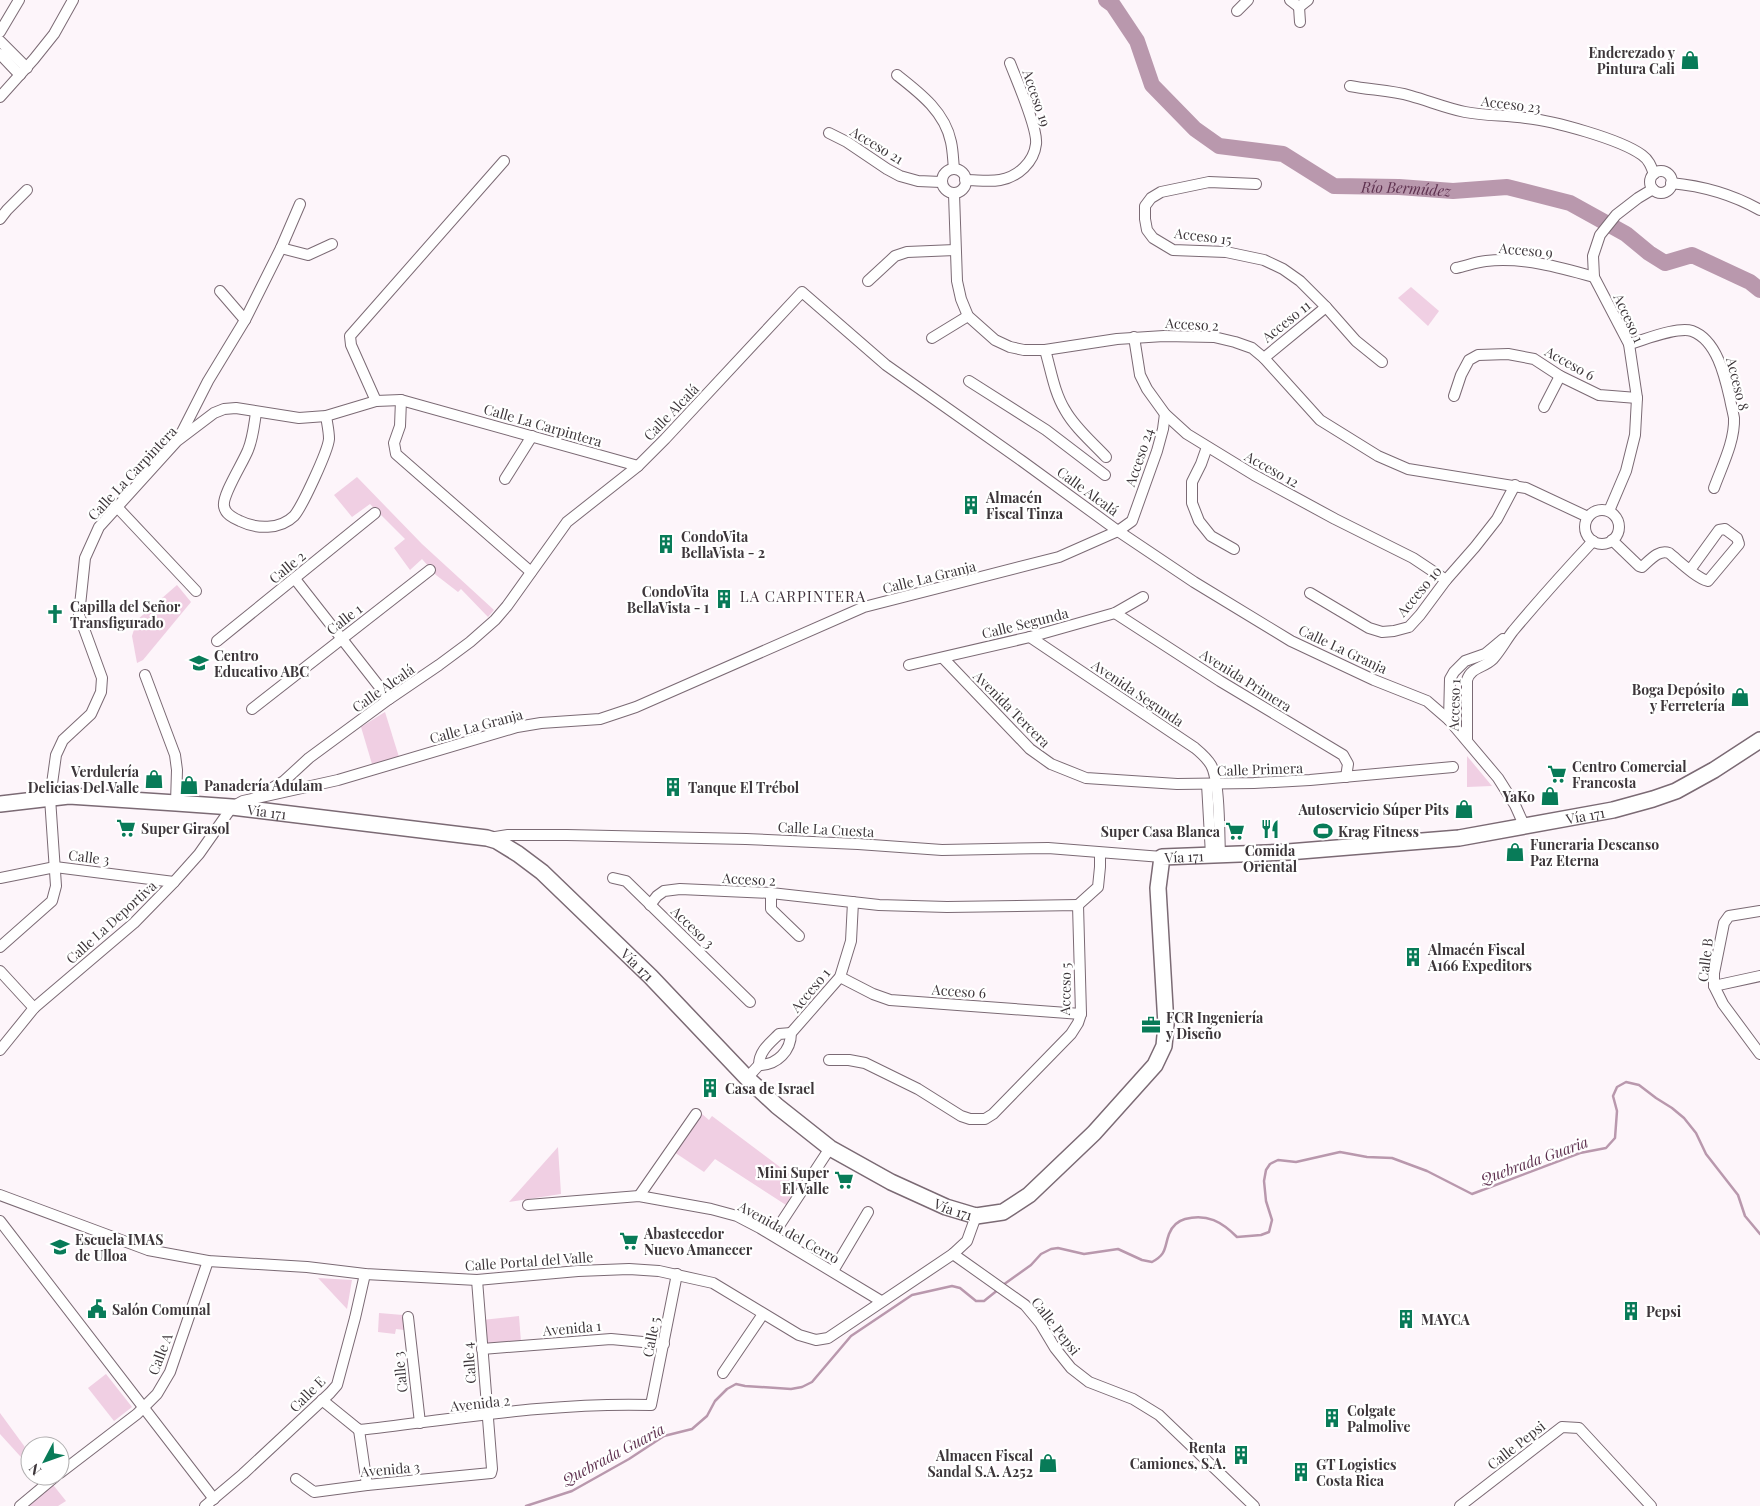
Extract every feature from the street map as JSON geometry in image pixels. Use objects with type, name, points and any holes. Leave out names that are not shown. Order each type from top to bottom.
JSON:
[{"type":"main road","name":"Vía 171","points":[[0,804],[69,796],[232,807],[487,838],[498,841],[542,872],[651,977],[747,1078],[777,1106],[830,1148],[891,1182],[938,1204],[976,1216],[1002,1212],[1028,1195],[1094,1133],[1155,1065],[1164,1046],[1166,1025],[1158,888],[1162,857],[1288,852],[1459,838],[1613,810],[1676,791],[1760,740]]},
{"type":"street","points":[[0,32],[19,0]]},
{"type":"street","points":[[0,97],[54,34],[72,0]]},
{"type":"street","points":[[1237,11],[1248,0]]},
{"type":"street","points":[[1290,0],[1299,7],[1300,22]]},
{"type":"street","points":[[1299,7],[1308,0]]},
{"type":"street","points":[[0,41],[24,71]]},
{"type":"street","points":[[0,54],[24,71]]},
{"type":"street","name":"Acceso 19","points":[[966,180],[1000,180],[1012,176],[1023,169],[1033,155],[1036,143],[1035,130],[1010,62]]},
{"type":"street","points":[[897,75],[915,89],[934,108],[945,124],[951,142],[954,169]]},
{"type":"street","name":"Acceso 23","points":[[1350,86],[1410,96],[1445,108],[1483,115],[1526,118],[1574,129],[1634,150],[1651,164],[1654,174]]},
{"type":"street","name":"Acceso 21","points":[[829,133],[900,176],[918,181],[942,182]]},
{"type":"street","points":[[376,402],[351,345],[350,336],[504,161]]},
{"type":"street","points":[[954,169],[962,173],[966,180],[964,188],[954,194],[944,189],[942,182],[947,171],[954,169]]},
{"type":"street","points":[[1660,172],[1666,173],[1670,177],[1671,183],[1669,189],[1664,192],[1658,192],[1652,189],[1650,181],[1654,174],[1660,172]]},
{"type":"street","name":"Acceso 15","points":[[1256,184],[1209,182],[1161,192],[1151,198],[1145,206],[1147,230],[1153,238],[1173,250],[1226,252],[1264,260],[1289,273],[1326,307]]},
{"type":"street","points":[[1671,183],[1698,186],[1721,192],[1740,199],[1760,210]]},
{"type":"street","name":"Acceso 1","points":[[1609,511],[1626,471],[1635,435],[1638,398],[1629,344],[1594,277],[1593,256],[1600,235],[1616,215],[1652,189]]},
{"type":"street","points":[[0,219],[27,190]]},
{"type":"street","name":"Acceso 2","points":[[954,194],[957,281],[961,299],[968,316],[995,340],[1010,347],[1024,350],[1045,350],[1134,337],[1214,337],[1236,342],[1252,348],[1264,358],[1320,420],[1378,456],[1408,469],[1526,488],[1588,517]]},
{"type":"street","points":[[177,441],[208,382],[245,320],[281,248],[300,204]]},
{"type":"street","points":[[281,248],[308,255],[332,244]]},
{"type":"street","points":[[868,281],[895,256],[907,252],[955,250]]},
{"type":"street","name":"Acceso 9","points":[[1456,268],[1486,261],[1516,260],[1552,265],[1594,277]]},
{"type":"street","points":[[220,291],[245,320]]},
{"type":"street","name":"Calle Alcalá","points":[[255,798],[284,781],[297,768],[470,642],[489,625],[507,606],[567,522],[638,466],[802,292],[886,365],[1030,466],[1118,531]]},
{"type":"street","points":[[1326,307],[1356,341],[1382,362]]},
{"type":"street","name":"Acceso 11","points":[[1264,358],[1326,307]]},
{"type":"street","points":[[932,338],[968,316]]},
{"type":"street","name":"Acceso 8","points":[[1629,344],[1670,332],[1692,330],[1705,339],[1718,356],[1726,378],[1734,418],[1731,442],[1714,488]]},
{"type":"street","name":"Acceso 12","points":[[1134,337],[1140,376],[1147,389],[1165,414],[1187,434],[1254,475],[1319,511],[1413,558],[1446,580]]},
{"type":"street","points":[[1045,350],[1057,393],[1064,409],[1072,421],[1106,457]]},
{"type":"street","name":"Acceso 6","points":[[1454,396],[1461,375],[1469,360],[1478,355],[1508,354],[1534,359],[1560,376],[1600,395],[1638,398]]},
{"type":"street","points":[[1544,407],[1560,376]]},
{"type":"street","points":[[970,381],[1046,430],[1105,475]]},
{"type":"street","points":[[401,400],[400,426],[394,443],[396,454],[531,572]]},
{"type":"street","name":"Calle La Carpintera","points":[[50,798],[56,755],[63,740],[91,714],[101,692],[102,678],[79,616],[85,558],[98,526],[177,441],[214,413],[224,409],[236,408],[299,418],[326,416],[376,402],[401,400],[638,466]]},
{"type":"street","points":[[256,412],[252,439],[248,451],[226,494],[224,505],[226,513],[238,521],[263,528],[287,520],[294,515],[325,453],[329,440],[326,416]]},
{"type":"street","name":"Acceso 24","points":[[1118,531],[1132,521],[1157,451],[1165,414]]},
{"type":"street","points":[[505,479],[532,436]]},
{"type":"street","points":[[1086,459],[1095,446]]},
{"type":"street","points":[[1207,447],[1192,482],[1192,503],[1199,521],[1211,536],[1234,549]]},
{"type":"street","name":"Acceso 10","points":[[1310,593],[1369,628],[1382,632],[1409,627],[1497,519],[1515,485]]},
{"type":"street","points":[[117,507],[196,591]]},
{"type":"street","points":[[1598,510],[1609,511],[1618,519],[1619,525],[1616,536],[1602,544],[1592,541],[1585,527],[1588,517],[1598,510]]},
{"type":"street","name":"Calle 2","points":[[217,641],[375,513]]},
{"type":"street","points":[[1612,540],[1639,566],[1665,551],[1690,570],[1704,580],[1708,581],[1739,544],[1739,540],[1725,529],[1719,530],[1690,570]]},
{"type":"street","name":"Calle La Granja","points":[[232,807],[243,801],[338,780],[517,727],[541,723],[600,720],[636,707],[864,608],[1059,557],[1118,531],[1194,582],[1291,641],[1374,680],[1427,701],[1467,739],[1498,778],[1515,805],[1524,825]]},
{"type":"street","name":"Acceso 1","points":[[1467,739],[1467,687],[1469,673],[1476,668],[1488,664],[1512,632],[1592,541]]},
{"type":"street","name":"Calle 1","points":[[252,709],[430,570]]},
{"type":"street","points":[[295,579],[390,699]]},
{"type":"street","name":"Calle Segunda","points":[[909,665],[1030,637],[1115,613],[1143,597]]},
{"type":"street","name":"Avenida Primera","points":[[1115,613],[1220,681],[1343,755],[1348,764],[1346,777]]},
{"type":"street","name":"Acceso 1","points":[[1449,720],[1450,679],[1454,672],[1465,661],[1485,654],[1512,632]]},
{"type":"street","name":"Avenida Segunda","points":[[1030,637],[1195,748],[1212,766],[1215,855]]},
{"type":"street","name":"Avenida Tercera","points":[[943,658],[1030,749],[1051,764],[1068,772]]},
{"type":"street","points":[[145,675],[175,755],[177,770],[176,803]]},
{"type":"street","name":"Calle Primera","points":[[1068,772],[1096,779],[1254,784],[1453,767]]},
{"type":"street","points":[[297,768],[297,781],[304,787]]},
{"type":"street","points":[[0,947],[52,901],[56,886],[50,798]]},
{"type":"street","name":"Calle La Deportiva","points":[[0,1050],[34,1008],[134,923],[174,882],[199,854],[232,807]]},
{"type":"street","name":"Calle La Cuesta","points":[[487,838],[508,835],[568,835],[746,839],[942,850],[1048,848],[1162,857]]},
{"type":"street","points":[[853,902],[948,907],[1078,905],[1098,887],[1100,853]]},
{"type":"street","name":"Calle 3","points":[[0,878],[55,867],[174,882]]},
{"type":"street","name":"Acceso 3","points":[[613,878],[626,881],[750,1002]]},
{"type":"street","name":"Acceso 2","points":[[650,905],[656,896],[664,891],[673,889],[771,893],[853,902]]},
{"type":"street","points":[[771,893],[771,909],[799,936]]},
{"type":"street","name":"Acceso 1","points":[[759,1065],[769,1065],[783,1055],[791,1044],[791,1033],[840,977],[851,941],[853,902]]},
{"type":"street","name":"Acceso 5","points":[[829,1060],[850,1060],[865,1063],[918,1090],[961,1116],[985,1120],[1071,1034],[1078,1023],[1081,1014],[1078,905]]},
{"type":"street","name":"Calle B","points":[[1760,910],[1729,916],[1724,923],[1714,973],[1714,986],[1722,1004],[1755,1040],[1760,1054]]},
{"type":"street","points":[[0,971],[34,1008]]},
{"type":"street","points":[[1714,986],[1760,976]]},
{"type":"street","name":"Acceso 6","points":[[840,977],[873,994],[890,1000],[1081,1014]]},
{"type":"street","name":"Acceso 1","points":[[747,1078],[759,1065],[759,1057],[769,1044],[779,1034],[791,1033]]},
{"type":"street","points":[[639,1196],[696,1114]]},
{"type":"street","points":[[773,1235],[830,1148]]},
{"type":"street","name":"Calle Portal del Valle","points":[[0,1195],[148,1250],[208,1261],[307,1267],[365,1274],[477,1280],[532,1274],[629,1269],[676,1274],[713,1282],[799,1335],[816,1340],[828,1338],[953,1254],[967,1241],[976,1216]]},
{"type":"street","name":"Avenida del Cerro","points":[[528,1205],[639,1196],[711,1209],[748,1222],[773,1235],[881,1301]]},
{"type":"street","points":[[833,1271],[868,1212]]},
{"type":"street","name":"Calle E","points":[[0,1221],[160,1429],[209,1503],[336,1385],[365,1274]]},
{"type":"street","name":"Calle Pepsi","points":[[953,1254],[1025,1305],[1040,1323],[1055,1348],[1072,1368],[1089,1382],[1133,1399],[1159,1415],[1254,1506]]},
{"type":"street","name":"Calle A","points":[[70,1465],[144,1408],[157,1394],[170,1372],[208,1261]]},
{"type":"street","name":"Calle 5","points":[[651,1406],[676,1274]]},
{"type":"street","name":"Calle 4","points":[[477,1280],[491,1473]]},
{"type":"street","points":[[723,1373],[763,1314]]},
{"type":"street","name":"Calle 3","points":[[408,1317],[420,1423]]},
{"type":"street","name":"Avenida 1","points":[[482,1349],[611,1339],[664,1344]]},
{"type":"street","points":[[322,1400],[359,1430],[367,1485]]},
{"type":"street","name":"Avenida 2","points":[[359,1430],[616,1404],[651,1406]]},
{"type":"street","name":"Calle Pepsi","points":[[1460,1506],[1562,1427],[1570,1426],[1579,1428],[1651,1506]]},
{"type":"street","name":"Avenida 3","points":[[296,1479],[314,1492],[491,1473]]},
{"type":"street","points":[[20,1506],[44,1486]]},
{"type":"shaded area","points":[[1411,287],[1439,311],[1428,326],[1398,298]]},
{"type":"shaded area","points":[[357,477],[422,544],[494,610],[488,617],[461,589],[458,592],[436,575],[422,559],[410,570],[394,548],[405,539],[370,504],[352,517],[334,495]]},
{"type":"shaded area","points":[[177,585],[191,602],[143,660],[137,663],[132,636],[137,620]]},
{"type":"shaded area","points":[[385,712],[399,757],[372,764],[361,727]]},
{"type":"shaded area","points":[[1467,756],[1492,786],[1467,787]]},
{"type":"shaded area","points":[[702,1114],[709,1120],[712,1116],[800,1182],[786,1205],[715,1159],[704,1172],[674,1152]]},
{"type":"shaded area","points":[[558,1147],[561,1194],[509,1202]]},
{"type":"shaded area","points":[[318,1278],[352,1280],[347,1309]]},
{"type":"shaded area","points":[[379,1313],[403,1315],[404,1330],[396,1329],[395,1334],[378,1332]]},
{"type":"shaded area","points":[[519,1316],[521,1342],[484,1345],[482,1320]]},
{"type":"shaded area","points":[[106,1374],[132,1407],[114,1421],[88,1388]]},
{"type":"shaded area","points":[[0,1413],[20,1440],[20,1456],[0,1434]]},
{"type":"shaded area","points":[[46,1486],[54,1486],[66,1501],[58,1506],[28,1506],[48,1488]]},
{"type":"waterway","name":"Río Bermúdez","points":[[1106,0],[1113,5],[1137,41],[1152,85],[1195,129],[1219,146],[1283,154],[1334,186],[1399,187],[1453,191],[1507,187],[1570,203],[1626,234],[1649,253],[1665,263],[1692,255],[1750,282],[1760,290]]},
{"type":"waterway","name":"Quebrada Guaria","points":[[1003,1285],[1031,1265],[1041,1254],[1051,1249],[1058,1248],[1084,1254],[1118,1249],[1142,1260],[1152,1262],[1163,1253],[1169,1234],[1174,1226],[1185,1219],[1193,1217],[1214,1220],[1226,1227],[1237,1237],[1261,1235],[1269,1232],[1272,1220],[1266,1201],[1264,1181],[1266,1170],[1270,1164],[1278,1160],[1296,1162],[1340,1152],[1367,1157],[1392,1158],[1427,1171],[1472,1194],[1580,1153],[1606,1148],[1615,1138],[1617,1111],[1613,1096],[1617,1087],[1626,1082],[1639,1085],[1684,1118],[1696,1133],[1706,1154],[1738,1195],[1745,1216],[1760,1234]]},
{"type":"waterway","name":"Quebrada Guaria","points":[[526,1506],[572,1491],[629,1459],[664,1436],[692,1429],[707,1416],[715,1401],[727,1389],[736,1384],[791,1389],[802,1387],[812,1382],[851,1336],[912,1295],[952,1286],[960,1288],[976,1301],[984,1301],[999,1289]]},
{"type":"place","name":"Enderezado y Pintura Cali","points":[[1690,60]]},
{"type":"place","name":"Almacén Fiscal Tinza","points":[[971,505]]},
{"type":"place","name":"CondoVita BellaVista - 2","points":[[666,544]]},
{"type":"place","name":"CondoVita BellaVista - 1","points":[[724,599]]},
{"type":"place","name":"Capilla del Señor Transfigurado","points":[[55,614]]},
{"type":"place","name":"Centro Educativo ABC","points":[[199,663]]},
{"type":"place","name":"Boga Depósito y Ferretería","points":[[1740,697]]},
{"type":"place","name":"Centro Comercial Francosta","points":[[1557,774]]},
{"type":"place","name":"Verdulería Delicias Del Valle","points":[[154,779]]},
{"type":"place","name":"Panadería Adulam","points":[[189,785]]},
{"type":"place","name":"Tanque El Trébol","points":[[673,787]]},
{"type":"place","name":"YaKo","points":[[1550,796]]},
{"type":"place","name":"Autoservicio Súper Pits","points":[[1464,809]]},
{"type":"place","name":"Super Girasol","points":[[126,828]]},
{"type":"place","name":"Comida Oriental","points":[[1270,829]]},
{"type":"place","name":"Super Casa Blanca","points":[[1235,831]]},
{"type":"place","name":"Krag Fitness","points":[[1323,831]]},
{"type":"place","name":"Funeraria Descanso Paz Eterna","points":[[1515,852]]},
{"type":"place","name":"Almacén Fiscal A166 Expeditors","points":[[1413,957]]},
{"type":"place","name":"FCR Ingeniería y Diseño","points":[[1151,1025]]},
{"type":"place","name":"Casa de Israel","points":[[710,1088]]},
{"type":"place","name":"Mini Super El Valle","points":[[844,1180]]},
{"type":"place","name":"Abastecedor Nuevo Amanecer","points":[[629,1241]]},
{"type":"place","name":"Escuela IMAS de Ulloa","points":[[60,1247]]},
{"type":"place","name":"Salón Comunal","points":[[97,1309]]},
{"type":"place","name":"Pepsi","points":[[1631,1311]]},
{"type":"place","name":"MAYCA","points":[[1406,1319]]},
{"type":"place","name":"Colgate Palmolive","points":[[1332,1418]]},
{"type":"place","name":"Renta Camiones, S.A.","points":[[1241,1455]]},
{"type":"place","name":"Almacen Fiscal Sandal S.A. A252","points":[[1048,1463]]},
{"type":"place","name":"GT Logistics Costa Rica","points":[[1301,1472]]},
{"type":"district","name":"LA CARPINTERA","points":[[803,596]]}]
